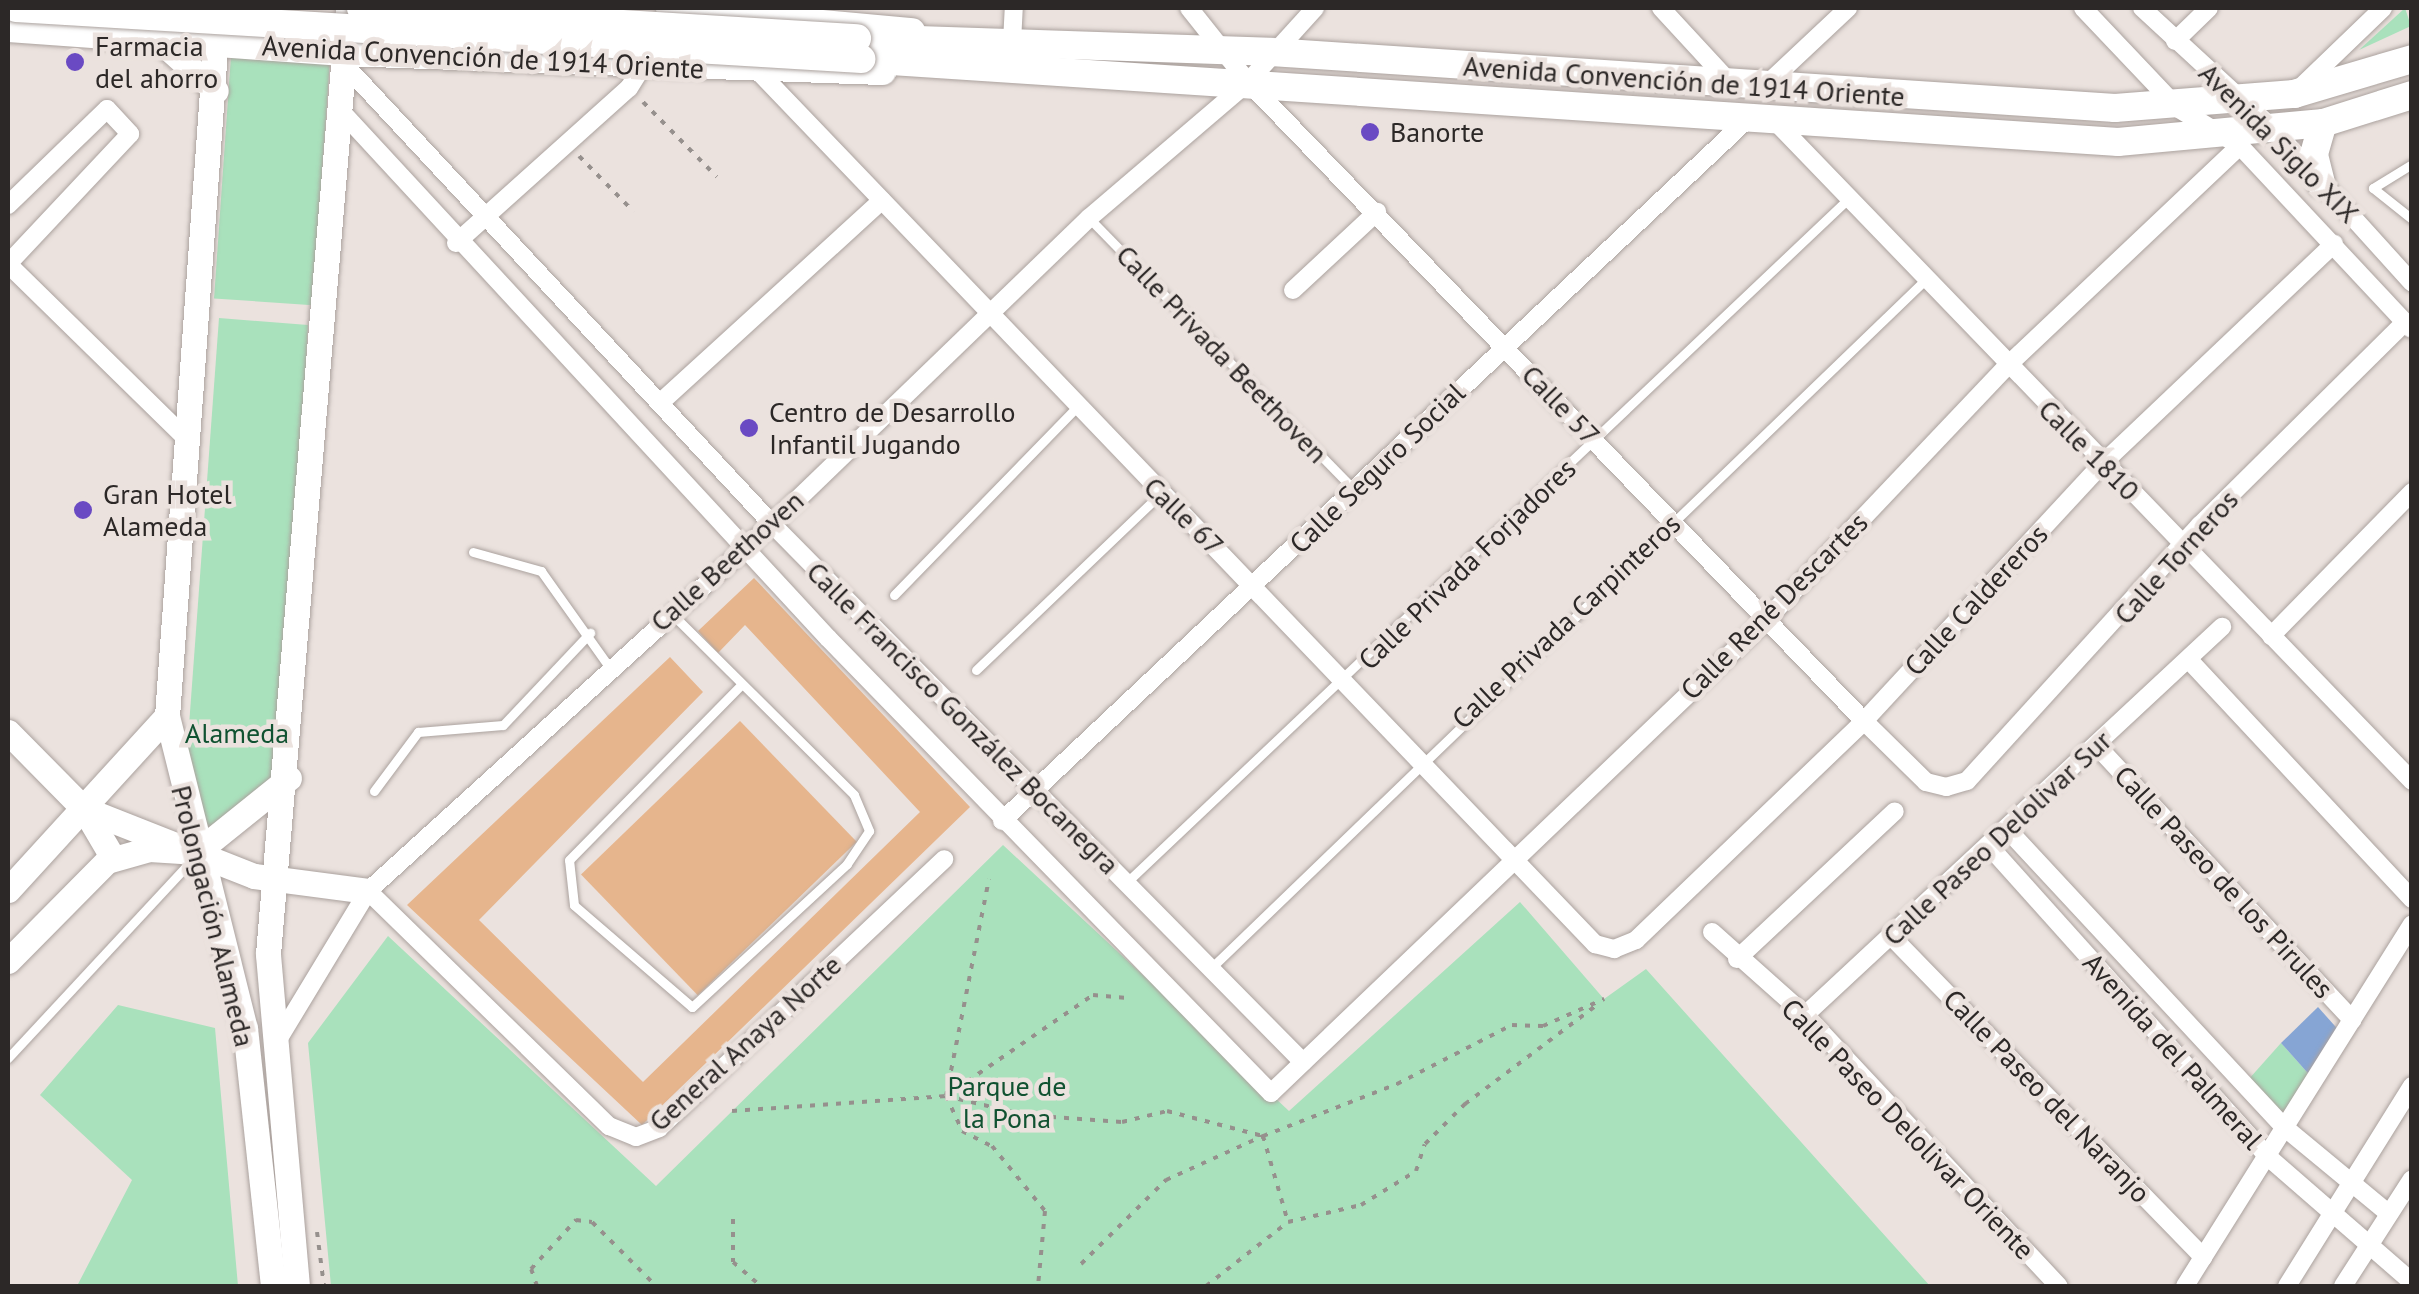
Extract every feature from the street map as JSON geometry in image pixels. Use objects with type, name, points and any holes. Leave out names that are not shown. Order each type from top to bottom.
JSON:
[{"type":"main road","name":"Avenida Convención de 1914 Oriente","points":[[16,8],[859,49],[952,36]]},
{"type":"main road","points":[[117,37],[129,8]]},
{"type":"main road","name":"Prolongación Alameda","points":[[218,8],[216,91],[167,716],[197,852],[245,1028],[273,1286]]},
{"type":"main road","name":"Prolongación Alameda","points":[[296,1286],[276,1125],[268,954],[289,778],[348,8]]},
{"type":"main road","name":"Avenida Convención de 1914 Oriente","points":[[362,8],[859,49],[958,72]]},
{"type":"main road","points":[[442,8],[442,56]]},
{"type":"main road","name":"Avenida Convención de 1914 Oriente","points":[[668,8],[1012,42],[1271,52],[1764,87],[2178,109],[2294,94],[2412,60]]},
{"type":"main road","name":"Avenida Convención de 1914 Oriente","points":[[8,29],[218,44],[343,58],[442,56],[645,62],[760,73],[958,72],[1248,82],[2118,142],[2230,140],[2273,129],[2323,123],[2412,95]]},
{"type":"main road","points":[[159,40],[216,91]]},
{"type":"main road","points":[[2321,182],[2314,154],[2323,123]]},
{"type":"main road","points":[[8,890],[167,716]]},
{"type":"main road","points":[[8,732],[84,809],[113,858]]},
{"type":"main road","points":[[8,960],[113,858],[197,852],[289,778]]},
{"type":"main road","points":[[84,809],[279,883],[368,891]]},
{"type":"main road","points":[[197,852],[221,880],[233,918],[276,1125]]},
{"type":"street","points":[[1012,42],[1014,8]]},
{"type":"street","name":"Calle 57","points":[[1189,8],[1232,52],[1248,82],[1864,720],[1926,782],[1946,787]]},
{"type":"street","name":"Calle Beethoven","points":[[276,1066],[286,1016],[368,891],[668,610],[772,524],[1089,218],[1248,82],[1271,52],[1315,8]]},
{"type":"street","points":[[1661,8],[1733,85]]},
{"type":"street","points":[[1764,87],[1848,8]]},
{"type":"street","name":"Avenida Siglo XIX","points":[[2082,8],[2178,109],[2230,140],[2334,244],[2408,326]]},
{"type":"street","name":"Avenida Siglo XIX","points":[[2142,8],[2273,129],[2412,282]]},
{"type":"street","points":[[2174,41],[2209,8]]},
{"type":"street","points":[[2294,94],[2383,8]]},
{"type":"street","name":"Calle Francisco González Bocanegra","points":[[343,58],[772,524],[1302,1062]]},
{"type":"street","points":[[456,243],[630,88],[645,62]]},
{"type":"street","name":"Calle 67","points":[[760,73],[1159,494],[1256,585],[1422,758],[1595,944],[1614,949]]},
{"type":"street","points":[[8,205],[106,108],[130,134],[8,264],[188,440]]},
{"type":"street","name":"Calle Francisco González Bocanegra","points":[[340,111],[456,243],[1002,821],[1271,1092]]},
{"type":"street","name":"Calle 1810","points":[[1762,116],[1926,278],[2411,780]]},
{"type":"street","name":"Calle Seguro Social","points":[[1002,821],[1256,585],[1504,346],[1762,116]]},
{"type":"street","name":"Calle René Descartes","points":[[1271,1092],[1512,855],[1767,619],[2007,366],[2230,140]]},
{"type":"street","points":[[661,402],[882,200]]},
{"type":"street","points":[[1293,290],[1377,212]]},
{"type":"street","name":"Calle Caldereros","points":[[1614,949],[1636,940],[1864,720],[2102,464],[2334,244]]},
{"type":"street","name":"Calle Torneros","points":[[1946,787],[1967,781],[2187,548],[2408,326]]},
{"type":"street","points":[[2270,636],[2412,492]]},
{"type":"street","name":"Calle Paseo Delolivar Sur","points":[[1805,1016],[2222,627]]},
{"type":"street","points":[[2189,660],[2412,899]]},
{"type":"street","name":"Calle Paseo de los Pirules","points":[[2096,745],[2352,1020]]},
{"type":"street","points":[[1737,958],[1895,812]]},
{"type":"street","name":"Avenida del Palmeral","points":[[2008,829],[2284,1128],[2389,1214]]},
{"type":"street","name":"Avenida del Palmeral","points":[[1989,846],[2267,1156],[2371,1242],[2412,1282]]},
{"type":"street","name":"General Anaya Norte","points":[[368,891],[609,1126],[636,1138],[659,1128],[944,859]]},
{"type":"street","points":[[2185,1286],[2412,924]]},
{"type":"street","name":"Calle Paseo Delolivar Oriente","points":[[1712,932],[1805,1016],[2058,1286]]},
{"type":"street","name":"Calle Paseo del Naranjo","points":[[1891,936],[2203,1257]]},
{"type":"street","points":[[2287,1286],[2412,1086]]},
{"type":"street","points":[[2343,1286],[2412,1179]]},
{"type":"lane","points":[[2412,164],[2373,188],[2412,219]]},
{"type":"lane","name":"Calle Privada Forjadores","points":[[1126,883],[1848,200]]},
{"type":"lane","name":"Calle Privada Beethoven","points":[[1089,218],[1354,490]]},
{"type":"lane","name":"Calle Privada Carpinteros","points":[[1210,969],[1422,758],[1926,278]]},
{"type":"lane","points":[[894,595],[1078,407]]},
{"type":"lane","points":[[976,670],[1159,494]]},
{"type":"lane","points":[[473,552],[542,570],[590,633],[610,668]]},
{"type":"lane","points":[[668,610],[739,687],[854,796],[869,831],[847,864],[692,1007],[574,905],[569,860],[739,687]]},
{"type":"lane","points":[[374,790],[427,727],[503,725],[590,633]]},
{"type":"lane","points":[[8,1058],[197,852]]},
{"type":"path","points":[[630,88],[717,176]]},
{"type":"path","points":[[569,145],[634,212]]},
{"type":"path","points":[[990,879],[946,1096],[962,1132],[992,1146],[1045,1211],[1038,1286]]},
{"type":"path","points":[[946,1096],[1093,995],[1130,998]]},
{"type":"path","points":[[1081,1264],[1166,1180],[1264,1136],[1398,1084],[1512,1025],[1543,1026],[1604,1000],[1466,1104],[1425,1144],[1416,1172],[1361,1205],[1288,1222],[1206,1286]]},
{"type":"path","points":[[732,1111],[946,1096],[1025,1115],[1122,1122],[1167,1110],[1264,1136]]},
{"type":"path","points":[[1264,1136],[1288,1222]]},
{"type":"path","points":[[733,1219],[733,1262],[761,1286]]},
{"type":"path","points":[[536,1286],[531,1269],[576,1220],[592,1222],[656,1286]]},
{"type":"green space","points":[[2405,8],[2411,26],[2359,50]]},
{"type":"green space","points":[[231,56],[330,63],[313,305],[214,298]]},
{"type":"green space","name":"Alameda","points":[[219,318],[308,325],[283,803],[229,836],[201,830],[187,753]]},
{"type":"green space","name":"Parque de la Pona","points":[[1003,845],[1289,1111],[1520,902],[1604,999],[1646,969],[1930,1286],[331,1286],[308,1043],[388,936],[656,1186]]},
{"type":"green space","points":[[118,1005],[215,1028],[238,1286],[77,1286],[132,1180],[40,1095]]},
{"type":"green space","points":[[2281,1043],[2314,1080],[2286,1124],[2248,1080]]},
{"type":"water","points":[[2318,1007],[2343,1035],[2314,1080],[2281,1043]]},
{"type":"building","points":[[754,578],[970,807],[642,1125],[407,905],[670,657],[703,692],[479,920],[643,1082],[920,812],[745,625],[718,653],[698,631]]},
{"type":"building","points":[[740,721],[857,842],[698,995],[581,875]]},
{"type":"place","name":"Farmacia del ahorro","points":[[75,62]]},
{"type":"place","name":"Banorte","points":[[1370,132]]},
{"type":"place","name":"Centro de Desarrollo Infantil Jugando","points":[[749,428]]},
{"type":"place","name":"Gran Hotel Alameda","points":[[83,510]]}]
